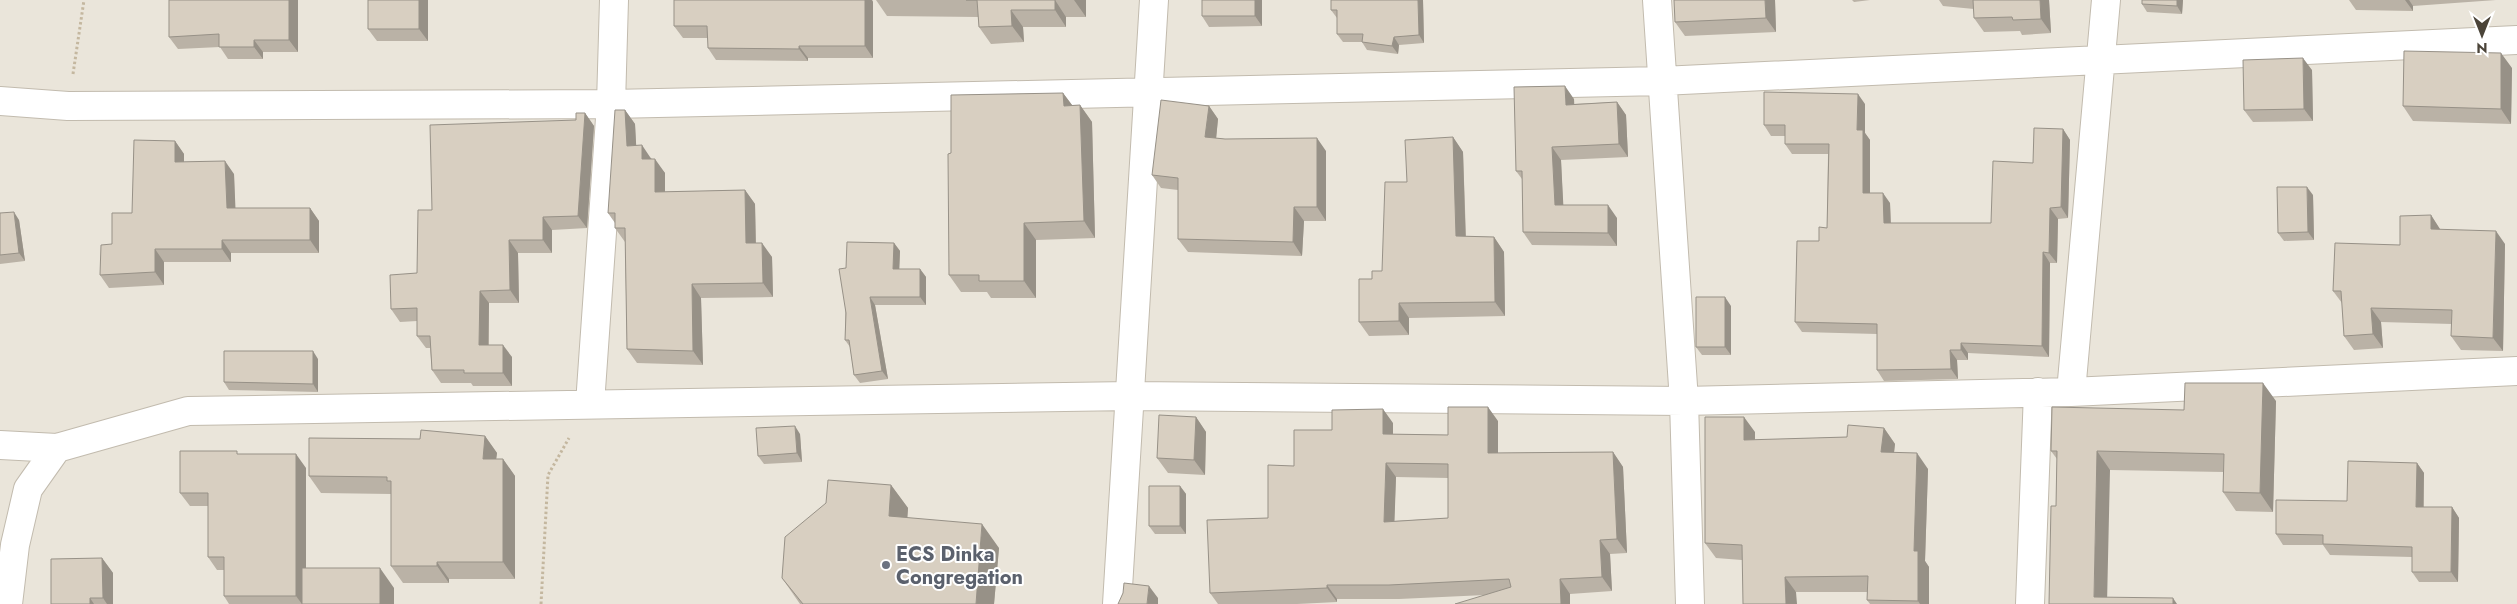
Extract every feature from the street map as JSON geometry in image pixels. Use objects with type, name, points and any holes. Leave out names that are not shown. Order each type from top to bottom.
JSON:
[{"type":"street","points":[[590,404],[611,104],[614,0]]},
{"type":"street","points":[[1116,604],[1154,0]]},
{"type":"street","points":[[1657,0],[1684,401],[1690,604]]},
{"type":"street","points":[[2071,392],[2106,0]]},
{"type":"street","points":[[0,101],[68,106],[611,104],[1148,94],[1662,81],[2517,40]]},
{"type":"street","points":[[0,446],[57,448],[188,411],[1130,396],[1684,401],[2071,392],[2517,371]]},
{"type":"street","points":[[2030,604],[2038,392]]},
{"type":"street","points":[[8,604],[15,545],[28,489],[57,448]]},
{"type":"path","points":[[68,106],[84,0]]},
{"type":"path","points":[[542,604],[548,475],[590,404]]},
{"type":"shaded area","points":[[0,0],[2517,0],[2517,604],[0,604]]},
{"type":"building","points":[[169,0],[289,0],[289,40],[254,40],[254,47],[219,47],[219,34],[169,37]]},
{"type":"building","points":[[368,0],[419,0],[419,29],[368,29]]},
{"type":"building","points":[[674,0],[865,0],[865,46],[799,46],[799,49],[708,48],[707,26],[674,26]]},
{"type":"building","points":[[977,0],[1055,0],[1055,10],[1011,10],[1012,26],[979,27]]},
{"type":"building","points":[[1202,0],[1255,0],[1255,16],[1202,16]]},
{"type":"building","points":[[1331,0],[1418,0],[1419,35],[1394,37],[1392,46],[1362,42],[1363,34],[1337,34],[1337,10],[1331,10]]},
{"type":"building","points":[[1674,0],[1765,0],[1766,18],[1675,22]]},
{"type":"building","points":[[1973,0],[2040,0],[2041,19],[2013,20],[2012,17],[1974,18]]},
{"type":"building","points":[[2142,0],[2177,0],[2177,6],[2142,4]]},
{"type":"building","points":[[2404,51],[2501,53],[2501,109],[2403,106]]},
{"type":"building","points":[[2303,58],[2304,109],[2244,110],[2243,60]]},
{"type":"building","points":[[1565,86],[1566,105],[1617,102],[1619,144],[1552,147],[1555,205],[1608,205],[1608,233],[1523,232],[1522,171],[1516,171],[1514,87]]},
{"type":"building","points":[[1764,92],[1858,94],[1857,130],[1863,130],[1863,193],[1883,193],[1884,223],[1991,223],[1993,161],[2033,163],[2034,128],[2063,129],[2061,207],[2050,208],[2049,253],[2043,252],[2042,346],[1961,343],[1961,350],[1950,350],[1951,369],[1877,370],[1877,324],[1795,322],[1797,241],[1819,241],[1819,227],[1827,228],[1829,144],[1785,144],[1785,125],[1764,125]]},
{"type":"building","points":[[1063,93],[1064,106],[1080,105],[1084,221],[1024,223],[1024,281],[979,281],[979,275],[949,275],[948,154],[951,153],[951,95]]},
{"type":"building","points":[[1161,100],[1209,106],[1205,137],[1225,139],[1317,138],[1317,207],[1294,207],[1293,242],[1178,239],[1178,178],[1152,175]]},
{"type":"building","points":[[615,110],[625,110],[627,146],[642,145],[642,159],[655,159],[655,192],[745,190],[746,243],[762,243],[763,283],[692,284],[693,351],[627,349],[625,228],[615,228],[615,213],[608,213]]},
{"type":"building","points":[[576,113],[585,113],[578,216],[543,217],[543,240],[509,240],[510,290],[480,291],[479,345],[503,345],[503,373],[464,373],[464,370],[432,370],[430,336],[417,336],[417,308],[391,309],[390,275],[417,273],[418,210],[432,210],[430,125],[576,120]]},
{"type":"building","points":[[1453,137],[1456,236],[1494,237],[1495,302],[1399,303],[1399,321],[1359,322],[1359,279],[1372,279],[1372,271],[1382,271],[1385,182],[1407,182],[1405,140]]},
{"type":"building","points":[[134,140],[175,141],[175,162],[225,161],[227,208],[310,208],[310,240],[222,240],[222,249],[155,249],[155,272],[100,275],[101,245],[112,244],[112,213],[132,213]]},
{"type":"building","points":[[2277,187],[2307,187],[2308,232],[2278,233]]},
{"type":"building","points":[[14,212],[19,253],[0,255],[0,213]]},
{"type":"building","points":[[2431,215],[2431,229],[2496,231],[2493,338],[2451,336],[2452,310],[2371,308],[2373,334],[2344,336],[2341,291],[2333,291],[2335,243],[2400,245],[2400,216]]},
{"type":"building","points":[[847,242],[894,243],[893,269],[920,269],[920,297],[870,297],[882,371],[854,375],[849,340],[845,340],[846,313],[839,269],[846,268]]},
{"type":"building","points":[[1696,297],[1725,297],[1725,347],[1696,347]]},
{"type":"building","points":[[224,351],[313,351],[313,384],[224,382]]},
{"type":"building","points":[[2185,383],[2263,383],[2260,493],[2223,492],[2224,454],[2097,451],[2094,597],[2173,598],[2173,604],[2049,604],[2051,506],[2056,506],[2057,451],[2051,451],[2052,407],[2184,410]]},
{"type":"building","points":[[1448,407],[1488,407],[1488,453],[1613,452],[1617,539],[1600,540],[1602,577],[1560,579],[1561,604],[1455,604],[1511,587],[1509,579],[1389,585],[1327,585],[1327,588],[1210,593],[1207,520],[1268,518],[1268,465],[1294,466],[1294,430],[1332,430],[1332,410],[1383,409],[1383,434],[1448,435]],"holes":[[[1386,463],[1448,464],[1448,518],[1384,522]]]},
{"type":"building","points":[[1159,415],[1196,417],[1194,460],[1157,458]]},
{"type":"building","points":[[1705,417],[1744,417],[1744,440],[1847,437],[1848,425],[1884,428],[1881,452],[1917,453],[1914,551],[1918,551],[1918,601],[1867,600],[1868,576],[1785,577],[1786,604],[1743,604],[1742,545],[1705,543]]},
{"type":"building","points":[[795,426],[797,453],[758,456],[756,428]]},
{"type":"building","points":[[421,430],[485,436],[483,459],[503,459],[503,562],[437,562],[437,566],[391,566],[391,481],[387,481],[387,477],[309,476],[309,438],[420,439]]},
{"type":"building","points":[[180,451],[237,451],[237,454],[296,454],[296,596],[224,596],[224,557],[208,557],[208,493],[180,493]]},
{"type":"building","points":[[2348,461],[2417,463],[2416,507],[2452,507],[2451,572],[2412,572],[2412,547],[2323,544],[2323,535],[2276,534],[2276,500],[2347,501]]},
{"type":"building","points":[[828,480],[891,485],[889,516],[982,524],[976,604],[803,604],[782,578],[785,537],[826,503]]},
{"type":"building","points":[[1149,486],[1180,486],[1180,526],[1149,526]]},
{"type":"building","points":[[102,558],[103,598],[90,598],[90,604],[51,604],[51,559]]},
{"type":"building","points":[[302,568],[380,568],[380,604],[302,604]]},
{"type":"building","points":[[1124,583],[1149,586],[1147,604],[1118,604],[1123,593]]},
{"type":"place","name":"ECS Dinka Congregation","points":[[886,565]]}]
